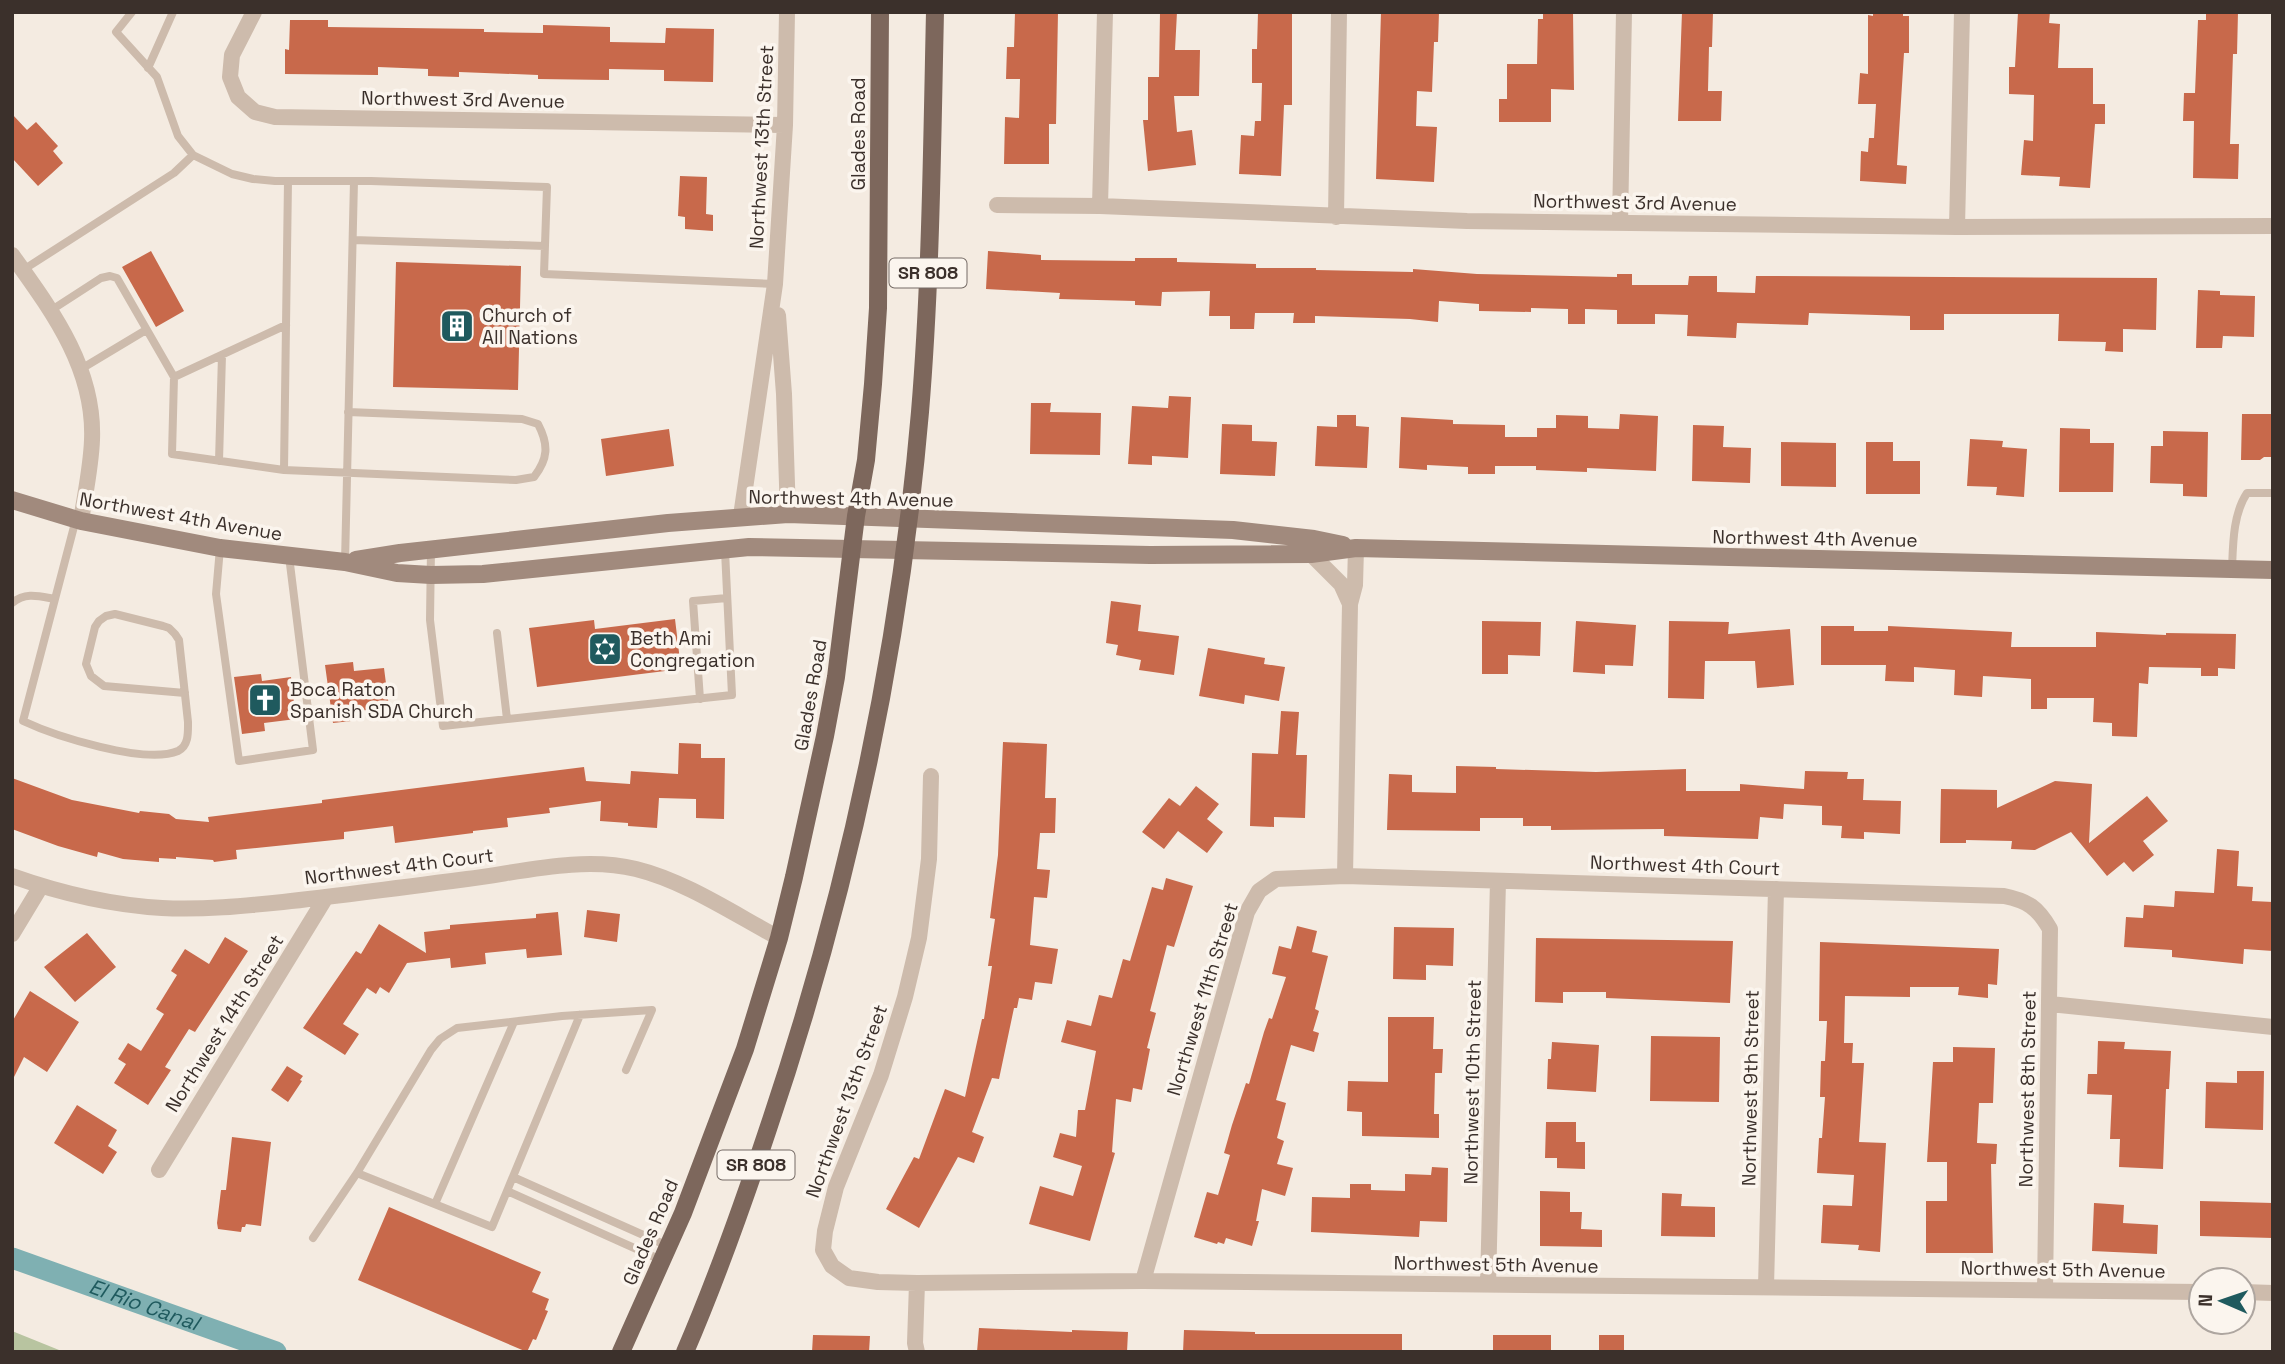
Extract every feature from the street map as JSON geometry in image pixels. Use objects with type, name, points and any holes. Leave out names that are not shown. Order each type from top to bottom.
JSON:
[{"type":"main road","name":"Glades Road","points":[[621,1352],[683,1213],[745,1049],[779,938],[811,805],[827,724],[866,460],[878,308],[880,12]]},
{"type":"main road","name":"SR 808","points":[[685,1352],[734,1231],[818,975],[847,862],[877,717],[905,549],[920,414],[927,313],[935,12]]},
{"type":"street","name":"Northwest 3rd Avenue","points":[[254,12],[233,55],[230,77],[239,97],[247,105],[255,112],[275,117],[785,125]]},
{"type":"street","name":"Northwest 13th Street","points":[[741,516],[775,284],[785,125],[787,12]]},
{"type":"street","points":[[1100,206],[1105,12]]},
{"type":"street","points":[[1336,216],[1339,12]]},
{"type":"street","points":[[1620,222],[1624,12]]},
{"type":"street","points":[[1957,227],[1962,12]]},
{"type":"street","name":"Northwest 3rd Avenue","points":[[997,205],[1100,206],[1467,221],[1957,227],[2273,226]]},
{"type":"street","points":[[12,255],[64,333],[82,369],[89,397],[92,441],[78,520]]},
{"type":"street","name":"Northwest 13th Street","points":[[775,284],[785,394],[788,514]]},
{"type":"street","name":"Northwest 4th Avenue","points":[[12,500],[78,520],[220,548],[345,562],[397,573],[431,575],[483,574],[749,547],[1150,555],[1311,554],[1356,548],[2273,570]]},
{"type":"street","name":"Northwest 4th Avenue","points":[[345,562],[431,549],[741,516],[788,514],[1233,530],[1314,539],[1356,548]]},
{"type":"street","points":[[1345,876],[1350,604],[1355,585],[1356,548]]},
{"type":"street","points":[[1311,554],[1341,584],[1350,604]]},
{"type":"street","name":"Northwest 13th Street","points":[[825,1231],[836,1187],[881,1075],[905,997],[919,938],[929,859],[931,776]]},
{"type":"street","name":"Northwest 4th Court","points":[[12,876],[41,886],[118,903],[162,908],[211,908],[326,897],[570,866],[613,866],[646,872],[678,884],[779,938]]},
{"type":"street","name":"Northwest 4th Court","points":[[1345,876],[2004,895],[2023,900]]},
{"type":"street","name":"Northwest 11th Street","points":[[1143,1281],[1247,912],[1259,891],[1276,879],[1345,876]]},
{"type":"street","name":"Northwest 10th Street","points":[[1488,1284],[1498,881]]},
{"type":"street","points":[[12,934],[41,886]]},
{"type":"street","name":"Northwest 9th Street","points":[[1766,1287],[1776,889]]},
{"type":"street","name":"Northwest 14th Street","points":[[159,1170],[326,897]]},
{"type":"street","name":"Northwest 8th Street","points":[[2023,900],[2040,912],[2050,929],[2045,1290]]},
{"type":"street","points":[[2050,1003],[2273,1027]]},
{"type":"street","name":"Northwest 5th Avenue","points":[[825,1231],[823,1250],[832,1266],[849,1278],[878,1282],[1143,1281],[2187,1292]]},
{"type":"street","points":[[917,1283],[917,1352]]},
{"type":"lane","points":[[132,12],[116,32],[157,78],[178,136],[193,155],[232,174],[253,179],[288,181],[547,187],[544,274],[775,284]]},
{"type":"lane","points":[[148,68],[173,12]]},
{"type":"lane","points":[[23,270],[174,173],[193,155]]},
{"type":"lane","points":[[284,470],[288,181]]},
{"type":"lane","points":[[345,562],[354,181]]},
{"type":"lane","points":[[353,240],[545,246]]},
{"type":"lane","points":[[50,311],[101,278],[117,278],[174,377],[172,454],[284,470],[516,480],[534,477],[544,465],[544,435],[538,424],[522,419],[348,412]]},
{"type":"lane","points":[[174,377],[286,325]]},
{"type":"lane","points":[[82,369],[146,330]]},
{"type":"lane","points":[[219,461],[222,355]]},
{"type":"lane","points":[[2232,569],[2232,547],[2240,503],[2248,493],[2273,493]]},
{"type":"lane","points":[[23,722],[78,520]]},
{"type":"lane","points":[[220,548],[216,594],[239,761],[313,750],[289,556]]},
{"type":"lane","points":[[431,549],[430,621],[443,726],[732,695],[725,550]]},
{"type":"lane","points":[[12,603],[22,596],[32,594],[55,599]]},
{"type":"lane","points":[[700,699],[693,601],[727,598]]},
{"type":"lane","points":[[12,716],[57,735],[100,747],[161,753],[178,751],[185,745],[188,735],[185,693],[179,640],[169,628],[115,614],[106,616],[95,627],[86,664],[91,676],[111,687],[185,693]]},
{"type":"lane","points":[[497,634],[507,719]]},
{"type":"lane","points":[[313,1238],[357,1173],[431,1050],[440,1039],[457,1028],[652,1010],[626,1070]]},
{"type":"lane","points":[[357,1173],[492,1227],[580,1015]]},
{"type":"lane","points":[[435,1204],[514,1022]]},
{"type":"lane","points":[[513,1177],[665,1253]]},
{"type":"lane","points":[[507,1191],[665,1253]]},
{"type":"green space","points":[[12,1331],[64,1352],[12,1352]]},
{"type":"building","points":[[1015,12],[1058,12],[1056,124],[1049,124],[1049,164],[1004,164],[1005,117],[1019,118],[1020,79],[1006,79],[1007,47],[1014,47]]},
{"type":"building","points":[[1160,12],[1177,12],[1175,50],[1200,50],[1199,96],[1174,96],[1177,132],[1192,130],[1196,165],[1148,171],[1143,120],[1148,120],[1148,77],[1159,77]]},
{"type":"building","points":[[1258,12],[1292,12],[1292,105],[1284,105],[1281,176],[1239,174],[1241,135],[1254,136],[1255,121],[1261,121],[1262,83],[1252,83],[1252,49],[1257,49]]},
{"type":"building","points":[[1381,12],[1439,12],[1438,42],[1434,42],[1432,92],[1417,91],[1416,126],[1437,127],[1434,182],[1376,179]]},
{"type":"building","points":[[1543,12],[1573,12],[1574,90],[1551,89],[1551,122],[1499,122],[1499,99],[1507,99],[1507,64],[1537,64],[1538,19],[1543,19]]},
{"type":"building","points":[[1682,12],[1713,12],[1708,91],[1722,91],[1721,121],[1678,121]]},
{"type":"building","points":[[1873,12],[1903,12],[1903,16],[1909,16],[1909,53],[1904,53],[1897,165],[1907,166],[1906,184],[1860,181],[1861,151],[1868,152],[1869,138],[1874,138],[1876,104],[1858,104],[1860,73],[1868,74],[1868,15],[1873,16]]},
{"type":"building","points":[[2018,12],[2050,12],[2049,23],[2060,24],[2058,68],[2093,68],[2093,104],[2105,104],[2105,124],[2095,124],[2090,188],[2059,186],[2060,177],[2021,175],[2024,140],[2033,141],[2034,95],[2009,94],[2009,67],[2015,67]]},
{"type":"building","points":[[2206,12],[2238,12],[2237,54],[2233,54],[2230,144],[2239,144],[2238,179],[2193,178],[2194,121],[2183,121],[2184,93],[2195,93],[2198,20],[2206,20]]},
{"type":"building","points":[[290,20],[328,20],[328,27],[484,29],[484,32],[543,33],[543,25],[610,27],[610,42],[665,43],[666,28],[714,29],[713,82],[664,81],[664,70],[609,69],[609,80],[538,79],[538,75],[459,72],[459,77],[428,76],[428,69],[378,67],[378,75],[285,74],[285,49],[289,50]]},
{"type":"building","points":[[12,114],[27,130],[36,122],[58,146],[53,151],[63,163],[38,186],[12,158]]},
{"type":"building","points":[[680,176],[707,177],[706,214],[713,215],[713,231],[685,229],[685,217],[678,216]]},
{"type":"building","points":[[151,251],[184,311],[156,327],[122,267]]},
{"type":"building","points":[[988,251],[1041,255],[1041,260],[1135,261],[1135,258],[1177,258],[1177,262],[1256,264],[1256,268],[1413,272],[1413,269],[1477,274],[1617,277],[1617,274],[1632,274],[1632,285],[1688,285],[1689,276],[1717,276],[1717,292],[1755,293],[1756,276],[2157,278],[2156,330],[2123,329],[2123,352],[2105,351],[2106,342],[2058,341],[2059,314],[1944,314],[1944,330],[1910,330],[1910,316],[1809,313],[1808,325],[1737,323],[1736,338],[1687,336],[1688,315],[1655,314],[1655,324],[1617,324],[1617,310],[1585,309],[1585,324],[1568,324],[1568,309],[1531,308],[1531,312],[1479,311],[1479,304],[1439,301],[1438,322],[1315,316],[1315,323],[1293,323],[1294,313],[1255,313],[1254,329],[1230,329],[1230,316],[1209,316],[1210,291],[1162,292],[1161,306],[1135,305],[1135,301],[1059,299],[1060,293],[986,289]]},
{"type":"building","name":"Church of All Nations","points":[[396,262],[521,266],[518,390],[393,387]]},
{"type":"building","points":[[2198,290],[2220,291],[2220,295],[2255,296],[2254,337],[2223,336],[2222,348],[2196,348]]},
{"type":"building","points":[[1169,396],[1191,397],[1188,458],[1152,456],[1152,465],[1128,464],[1132,406],[1168,408]]},
{"type":"building","points":[[1031,403],[1051,403],[1050,412],[1101,413],[1100,455],[1030,454]]},
{"type":"building","points":[[1620,414],[1658,416],[1656,471],[1587,468],[1587,472],[1536,470],[1536,466],[1495,466],[1495,474],[1468,474],[1468,467],[1427,465],[1427,470],[1399,468],[1401,417],[1453,420],[1453,424],[1505,425],[1505,437],[1537,437],[1537,428],[1556,428],[1556,415],[1588,416],[1588,428],[1619,429]]},
{"type":"building","points":[[2242,414],[2273,414],[2273,457],[2241,460]]},
{"type":"building","points":[[1337,415],[1356,415],[1356,426],[1369,427],[1367,468],[1315,466],[1317,426],[1337,427]]},
{"type":"building","points":[[1222,424],[1252,425],[1252,441],[1277,442],[1275,476],[1220,474]]},
{"type":"building","points":[[1693,425],[1724,426],[1723,447],[1751,448],[1750,483],[1692,481]]},
{"type":"building","points":[[2060,428],[2090,429],[2090,443],[2114,443],[2113,492],[2059,492]]},
{"type":"building","points":[[669,429],[674,466],[606,476],[601,439]]},
{"type":"building","points":[[2163,431],[2208,432],[2207,497],[2183,496],[2183,484],[2150,483],[2151,446],[2163,446]]},
{"type":"building","points":[[1970,439],[2003,441],[2002,447],[2027,449],[2024,497],[1996,495],[1997,487],[1967,486]]},
{"type":"building","points":[[1781,442],[1836,443],[1836,487],[1781,486]]},
{"type":"building","points":[[1866,442],[1893,442],[1893,461],[1920,461],[1920,494],[1866,494]]},
{"type":"building","points":[[1111,601],[1141,605],[1138,631],[1179,636],[1174,675],[1139,670],[1141,660],[1116,655],[1118,645],[1106,643]]},
{"type":"building","name":"Beth Ami Congregation","points":[[675,619],[681,669],[537,687],[529,628],[594,620],[595,629]]},
{"type":"building","points":[[1482,621],[1541,622],[1540,656],[1508,655],[1508,674],[1482,674]]},
{"type":"building","points":[[1576,621],[1636,625],[1633,666],[1605,665],[1605,674],[1573,672]]},
{"type":"building","points":[[1669,621],[1729,622],[1728,634],[1790,629],[1794,685],[1757,688],[1755,661],[1705,661],[1704,699],[1668,698]]},
{"type":"building","points":[[1821,626],[1854,626],[1854,631],[1888,631],[1888,626],[2012,632],[2011,647],[2096,647],[2096,632],[2236,634],[2235,669],[2218,668],[2218,676],[2201,676],[2201,668],[2149,667],[2148,684],[2139,683],[2137,737],[2112,736],[2112,723],[2093,722],[2094,698],[2047,698],[2047,709],[2031,709],[2031,679],[1983,676],[1982,697],[1954,695],[1955,670],[1914,667],[1914,682],[1885,681],[1886,665],[1821,665]]},
{"type":"building","points":[[1208,648],[1265,658],[1264,664],[1285,667],[1279,701],[1245,695],[1244,704],[1199,696]]},
{"type":"building","points":[[353,662],[354,671],[384,668],[389,707],[359,711],[360,720],[333,723],[325,665]]},
{"type":"building","name":"Boca Raton Spanish SDA Church","points":[[261,674],[262,681],[291,677],[296,719],[264,723],[265,731],[242,734],[234,677]]},
{"type":"building","points":[[1281,711],[1299,712],[1296,755],[1307,755],[1305,818],[1274,817],[1274,827],[1250,826],[1252,753],[1278,754]]},
{"type":"building","points":[[1003,742],[1047,744],[1045,798],[1056,798],[1055,833],[1040,833],[1037,869],[1050,870],[1047,898],[1034,897],[1030,945],[1058,949],[1052,984],[1035,982],[1032,1000],[1019,998],[1017,1008],[1014,1008],[999,1079],[992,1078],[972,1132],[984,1137],[974,1163],[958,1157],[919,1228],[886,1209],[914,1157],[919,1159],[945,1089],[965,1097],[984,1019],[992,966],[988,966],[995,919],[990,918],[998,855]]},
{"type":"building","points":[[679,743],[701,744],[701,758],[725,758],[724,819],[696,818],[696,799],[659,798],[657,828],[628,826],[628,823],[600,821],[601,801],[549,808],[550,813],[507,818],[508,827],[473,833],[395,843],[393,826],[344,832],[344,839],[236,850],[237,859],[214,862],[176,857],[159,858],[159,862],[123,859],[98,852],[97,857],[12,829],[12,778],[72,800],[139,813],[169,814],[176,819],[209,822],[208,817],[322,803],[322,800],[584,767],[586,781],[630,784],[631,771],[678,774]]},
{"type":"building","points":[[1456,766],[1596,772],[1686,769],[1686,791],[1740,791],[1740,784],[1804,789],[1805,771],[1848,772],[1847,779],[1864,779],[1863,800],[1901,801],[1900,834],[1864,832],[1864,839],[1841,838],[1842,826],[1822,825],[1822,806],[1784,804],[1783,819],[1760,817],[1758,839],[1664,836],[1664,829],[1551,830],[1551,826],[1523,826],[1523,818],[1480,818],[1480,831],[1387,830],[1389,774],[1412,775],[1412,792],[1456,793]]},
{"type":"building","points":[[2055,781],[2092,784],[2089,843],[2147,796],[2168,821],[2143,841],[2154,855],[2133,872],[2124,862],[2107,876],[2071,832],[2035,850],[2011,849],[2012,841],[1966,840],[1966,843],[1940,843],[1941,789],[1997,790],[1997,808]]},
{"type":"building","points":[[1196,786],[1219,804],[1207,819],[1223,832],[1207,853],[1178,831],[1164,849],[1142,832],[1169,798],[1180,806]]},
{"type":"building","points":[[2217,849],[2239,851],[2237,886],[2253,887],[2252,901],[2273,902],[2273,951],[2244,949],[2243,964],[2172,957],[2172,950],[2124,947],[2126,917],[2143,918],[2144,905],[2174,907],[2175,891],[2214,893]]},
{"type":"building","points":[[1166,878],[1193,886],[1174,947],[1167,945],[1150,1011],[1156,1013],[1147,1048],[1150,1049],[1142,1090],[1133,1088],[1131,1102],[1116,1099],[1112,1152],[1115,1153],[1090,1241],[1029,1224],[1040,1186],[1073,1196],[1082,1166],[1053,1157],[1060,1133],[1076,1137],[1078,1110],[1085,1110],[1096,1051],[1061,1042],[1067,1020],[1091,1026],[1099,995],[1112,998],[1123,959],[1130,961],[1152,887],[1163,890]]},
{"type":"building","points":[[587,910],[620,914],[617,942],[584,937]]},
{"type":"building","points":[[558,912],[562,955],[527,958],[526,949],[485,953],[486,964],[451,968],[450,958],[407,963],[389,993],[380,987],[376,994],[367,988],[343,1024],[359,1034],[345,1055],[303,1028],[356,951],[361,954],[379,924],[426,953],[424,932],[450,929],[450,925],[536,918],[536,914]]},
{"type":"building","points":[[1297,926],[1317,931],[1312,952],[1328,956],[1315,1009],[1319,1011],[1313,1031],[1319,1033],[1314,1052],[1291,1045],[1276,1100],[1286,1103],[1277,1138],[1284,1141],[1277,1164],[1293,1168],[1285,1196],[1262,1189],[1256,1221],[1259,1221],[1252,1246],[1226,1238],[1224,1244],[1217,1244],[1194,1237],[1207,1192],[1218,1195],[1230,1155],[1224,1153],[1232,1125],[1286,977],[1272,974],[1279,946],[1291,949]]},
{"type":"building","points":[[1394,927],[1454,928],[1453,966],[1426,965],[1426,980],[1393,979]]},
{"type":"building","points":[[87,933],[116,967],[75,1002],[44,967]]},
{"type":"building","points":[[225,937],[248,951],[195,1032],[189,1029],[165,1067],[171,1070],[148,1105],[114,1083],[126,1064],[118,1059],[128,1043],[141,1051],[164,1014],[156,1009],[177,975],[171,971],[185,949],[209,964]]},
{"type":"building","points":[[1536,938],[1733,941],[1730,1003],[1606,998],[1606,992],[1563,992],[1563,1003],[1535,1002]]},
{"type":"building","points":[[1820,942],[1999,949],[1997,985],[1988,984],[1988,998],[1958,995],[1959,987],[1910,987],[1910,997],[1845,996],[1844,1043],[1853,1043],[1852,1063],[1864,1063],[1859,1142],[1886,1143],[1880,1252],[1858,1250],[1859,1245],[1821,1243],[1823,1205],[1852,1206],[1854,1175],[1817,1173],[1825,1097],[1820,1097],[1821,1061],[1825,1061],[1827,1021],[1819,1021]]},
{"type":"building","points":[[30,991],[79,1022],[47,1072],[24,1057],[12,1081],[12,1022]]},
{"type":"building","points":[[1388,1017],[1434,1017],[1433,1049],[1443,1049],[1442,1073],[1435,1073],[1434,1114],[1439,1114],[1439,1138],[1362,1136],[1362,1112],[1347,1111],[1348,1081],[1388,1082]]},
{"type":"building","points":[[1651,1036],[1720,1037],[1719,1102],[1650,1101]]},
{"type":"building","points":[[2098,1041],[2125,1042],[2124,1049],[2171,1051],[2169,1089],[2166,1089],[2163,1169],[2119,1167],[2120,1139],[2110,1139],[2112,1095],[2087,1094],[2088,1074],[2097,1074]]},
{"type":"building","points":[[1552,1042],[1599,1045],[1596,1092],[1547,1089],[1548,1059],[1551,1059]]},
{"type":"building","points":[[1953,1047],[1995,1048],[1993,1103],[1979,1103],[1977,1143],[1997,1144],[1996,1164],[1991,1164],[1993,1253],[1926,1253],[1926,1201],[1947,1201],[1947,1162],[1927,1162],[1933,1062],[1953,1062]]},
{"type":"building","points":[[287,1066],[303,1076],[288,1102],[271,1090]]},
{"type":"building","points":[[2237,1071],[2264,1071],[2263,1130],[2205,1128],[2206,1082],[2237,1083]]},
{"type":"building","points":[[77,1105],[117,1130],[108,1146],[117,1152],[103,1174],[54,1143]]},
{"type":"building","points":[[1546,1122],[1576,1122],[1576,1142],[1585,1142],[1585,1169],[1557,1168],[1557,1158],[1545,1158]]},
{"type":"building","points":[[232,1137],[271,1142],[261,1226],[246,1224],[241,1232],[218,1229],[217,1223],[221,1190],[226,1190]]},
{"type":"building","points":[[1432,1167],[1448,1168],[1447,1222],[1420,1221],[1419,1237],[1311,1232],[1312,1197],[1350,1198],[1350,1184],[1371,1184],[1371,1190],[1405,1191],[1405,1174],[1431,1175]]},
{"type":"building","points":[[1540,1191],[1570,1192],[1570,1212],[1582,1212],[1581,1229],[1602,1230],[1602,1247],[1540,1246]]},
{"type":"building","points":[[1662,1193],[1682,1194],[1681,1206],[1715,1207],[1715,1237],[1661,1236]]},
{"type":"building","points":[[2200,1201],[2273,1203],[2273,1238],[2200,1236]]},
{"type":"building","points":[[2094,1203],[2124,1205],[2123,1223],[2158,1225],[2157,1254],[2092,1251]]},
{"type":"building","points":[[389,1207],[541,1272],[532,1292],[549,1299],[545,1310],[548,1311],[536,1340],[533,1339],[527,1352],[358,1280]]},
{"type":"building","points":[[979,1328],[1128,1332],[1127,1352],[977,1352]]},
{"type":"building","points":[[1184,1330],[1255,1334],[1402,1334],[1402,1352],[1183,1352]]},
{"type":"building","points":[[813,1335],[870,1336],[869,1352],[812,1352]]},
{"type":"building","points":[[1493,1335],[1551,1335],[1551,1352],[1493,1352]]},
{"type":"building","points":[[1599,1335],[1624,1335],[1624,1352],[1599,1352]]},
{"type":"waterway","name":"El Rio Canal","points":[[12,1258],[276,1352]]},
{"type":"place","name":"Church of All Nations","points":[[457,326]]},
{"type":"place","name":"Beth Ami Congregation","points":[[605,649]]},
{"type":"place","name":"Boca Raton Spanish SDA Church","points":[[265,700]]}]
